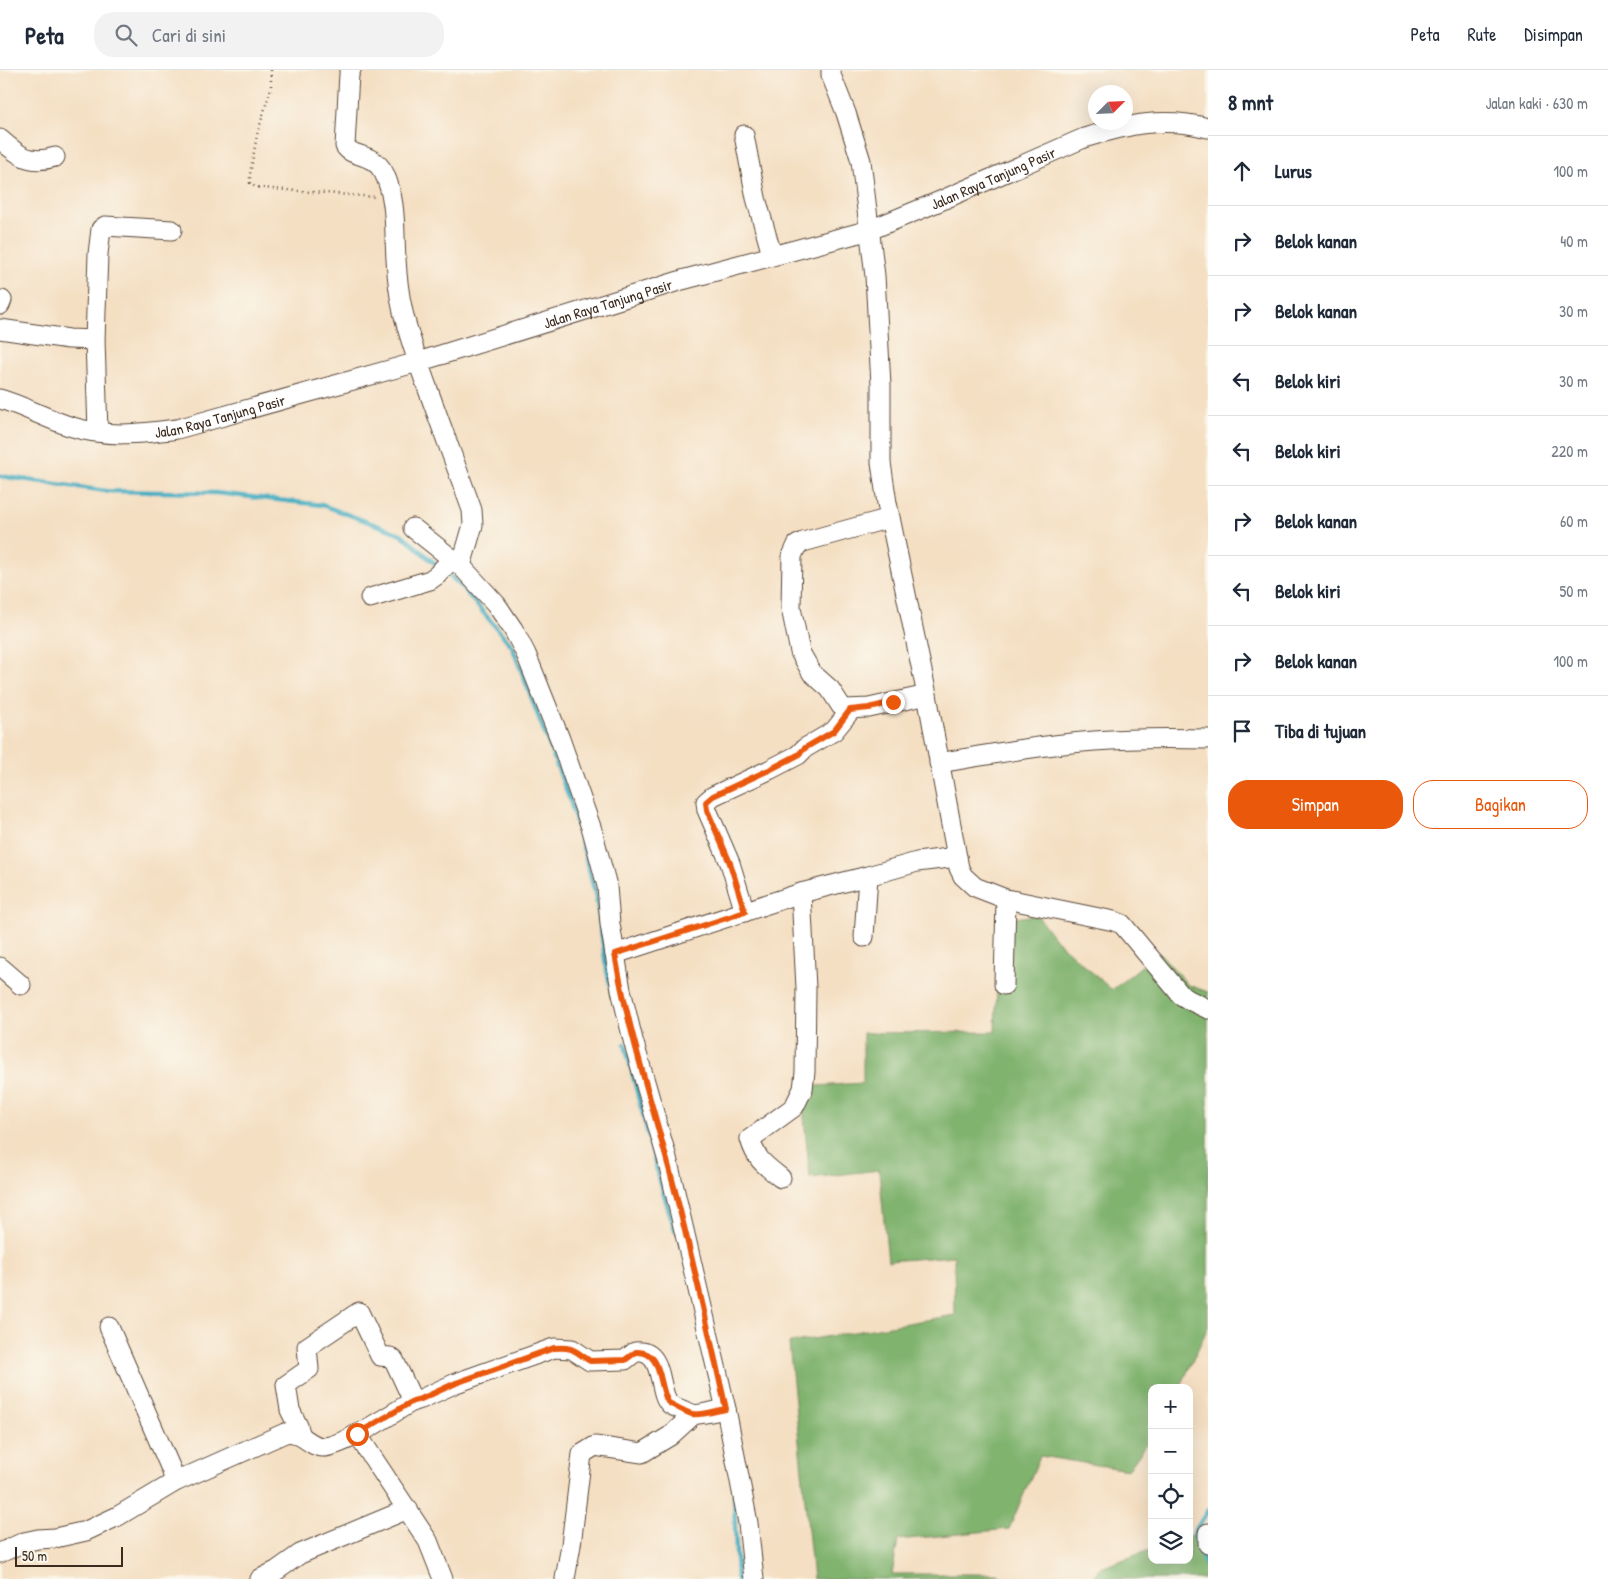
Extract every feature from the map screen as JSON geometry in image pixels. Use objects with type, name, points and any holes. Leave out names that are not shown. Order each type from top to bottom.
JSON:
[{"type":"street","points":[[351,70],[349,74],[345,146],[349,151],[366,156],[375,162],[383,172],[392,198],[396,234],[398,288],[409,334],[472,510],[473,525],[455,561],[430,580],[370,598]]},
{"type":"street","points":[[831,70],[831,75],[846,113],[861,161],[875,276],[882,384],[881,463],[956,857],[963,876],[975,887],[1006,899],[1122,924],[1181,995],[1208,1009]]},
{"type":"street","name":"Jalan Raya Tanjung Pasir","points":[[0,399],[20,405],[70,426],[115,435],[177,428],[418,362],[627,297],[772,255],[870,230],[940,202],[1099,133],[1165,121],[1208,128]]},
{"type":"street","points":[[744,135],[756,198],[772,255]]},
{"type":"street","points":[[0,139],[24,158],[43,159],[54,157]]},
{"type":"street","points":[[98,432],[95,340],[98,254],[101,229],[105,226],[172,230]]},
{"type":"street","points":[[0,329],[69,339],[95,340]]},
{"type":"street","points":[[890,518],[797,545],[792,556],[791,608],[800,652],[812,673],[830,689],[841,706],[850,710],[869,708],[926,695]]},
{"type":"street","points":[[413,528],[455,561],[496,604],[513,629],[526,654],[560,739],[592,830],[607,886],[621,990],[633,1040],[669,1167],[713,1411],[748,1523],[754,1579]]},
{"type":"street","points":[[745,912],[730,863],[707,810],[706,802],[713,796],[798,755],[805,748],[834,731],[850,710]]},
{"type":"street","points":[[939,763],[1013,750],[1095,741],[1154,738],[1208,739]]},
{"type":"street","points":[[615,954],[801,893],[917,862],[956,857]]},
{"type":"street","points":[[864,936],[868,876]]},
{"type":"street","points":[[781,1178],[764,1166],[750,1139],[794,1107],[803,1089],[806,988],[801,893]]},
{"type":"street","points":[[1004,986],[1006,899]]},
{"type":"street","points":[[0,967],[21,985]]},
{"type":"street","points":[[301,1436],[290,1410],[286,1385],[309,1369],[306,1346],[359,1312],[380,1356],[390,1357],[394,1360],[413,1401]]},
{"type":"street","points":[[109,1327],[175,1482]]},
{"type":"street","points":[[0,1553],[24,1542],[86,1532],[118,1516],[175,1482],[276,1436],[291,1431],[316,1446],[325,1447],[357,1434],[413,1401],[456,1383],[554,1348],[560,1347],[576,1351],[590,1361],[625,1360],[638,1352],[649,1355],[656,1363],[669,1403],[713,1411]]},
{"type":"street","points":[[564,1579],[571,1545],[582,1454],[595,1446],[642,1453],[713,1411]]},
{"type":"street","points":[[357,1434],[428,1540],[443,1579]]},
{"type":"street","points":[[260,1579],[276,1572],[300,1554],[408,1508]]},
{"type":"street","points":[[1208,1533],[1208,1544]]},
{"type":"path","points":[[271,70],[271,88],[259,127],[251,166],[250,183],[261,188],[392,198]]},
{"type":"green space","points":[[1037,915],[1056,940],[1112,990],[1159,952],[1188,985],[1208,992],[1208,1327],[1182,1384],[1148,1384],[1148,1442],[1128,1470],[1040,1456],[1009,1529],[898,1540],[892,1574],[997,1574],[1006,1579],[813,1579],[789,1343],[955,1315],[954,1256],[888,1261],[879,1170],[810,1178],[801,1087],[863,1083],[863,1033],[995,1032],[1000,920]]},
{"type":"green space","points":[[1208,1529],[1208,1579],[1094,1579],[1098,1569],[1148,1550],[1148,1564],[1193,1564],[1193,1535]]},
{"type":"waterway","points":[[0,476],[106,491],[216,493],[322,505],[401,534],[439,567]]},
{"type":"waterway","points":[[445,572],[459,584],[512,646],[571,803],[596,896],[612,993]]},
{"type":"waterway","points":[[625,1044],[659,1178],[675,1230]]},
{"type":"waterway","points":[[734,1495],[737,1579]]},
{"type":"waterway","points":[[1208,1510],[1194,1533],[1208,1570]]},
{"type":"route","points":[[357,1434],[413,1401],[456,1383],[560,1347],[576,1351],[590,1361],[625,1360],[636,1352],[645,1353],[652,1357],[656,1363],[666,1397],[671,1405],[693,1415],[726,1409],[666,1158],[633,1040],[621,990],[615,954],[745,912],[730,863],[707,810],[706,802],[710,797],[798,755],[805,748],[834,731],[850,710],[869,708],[893,702]]}]
